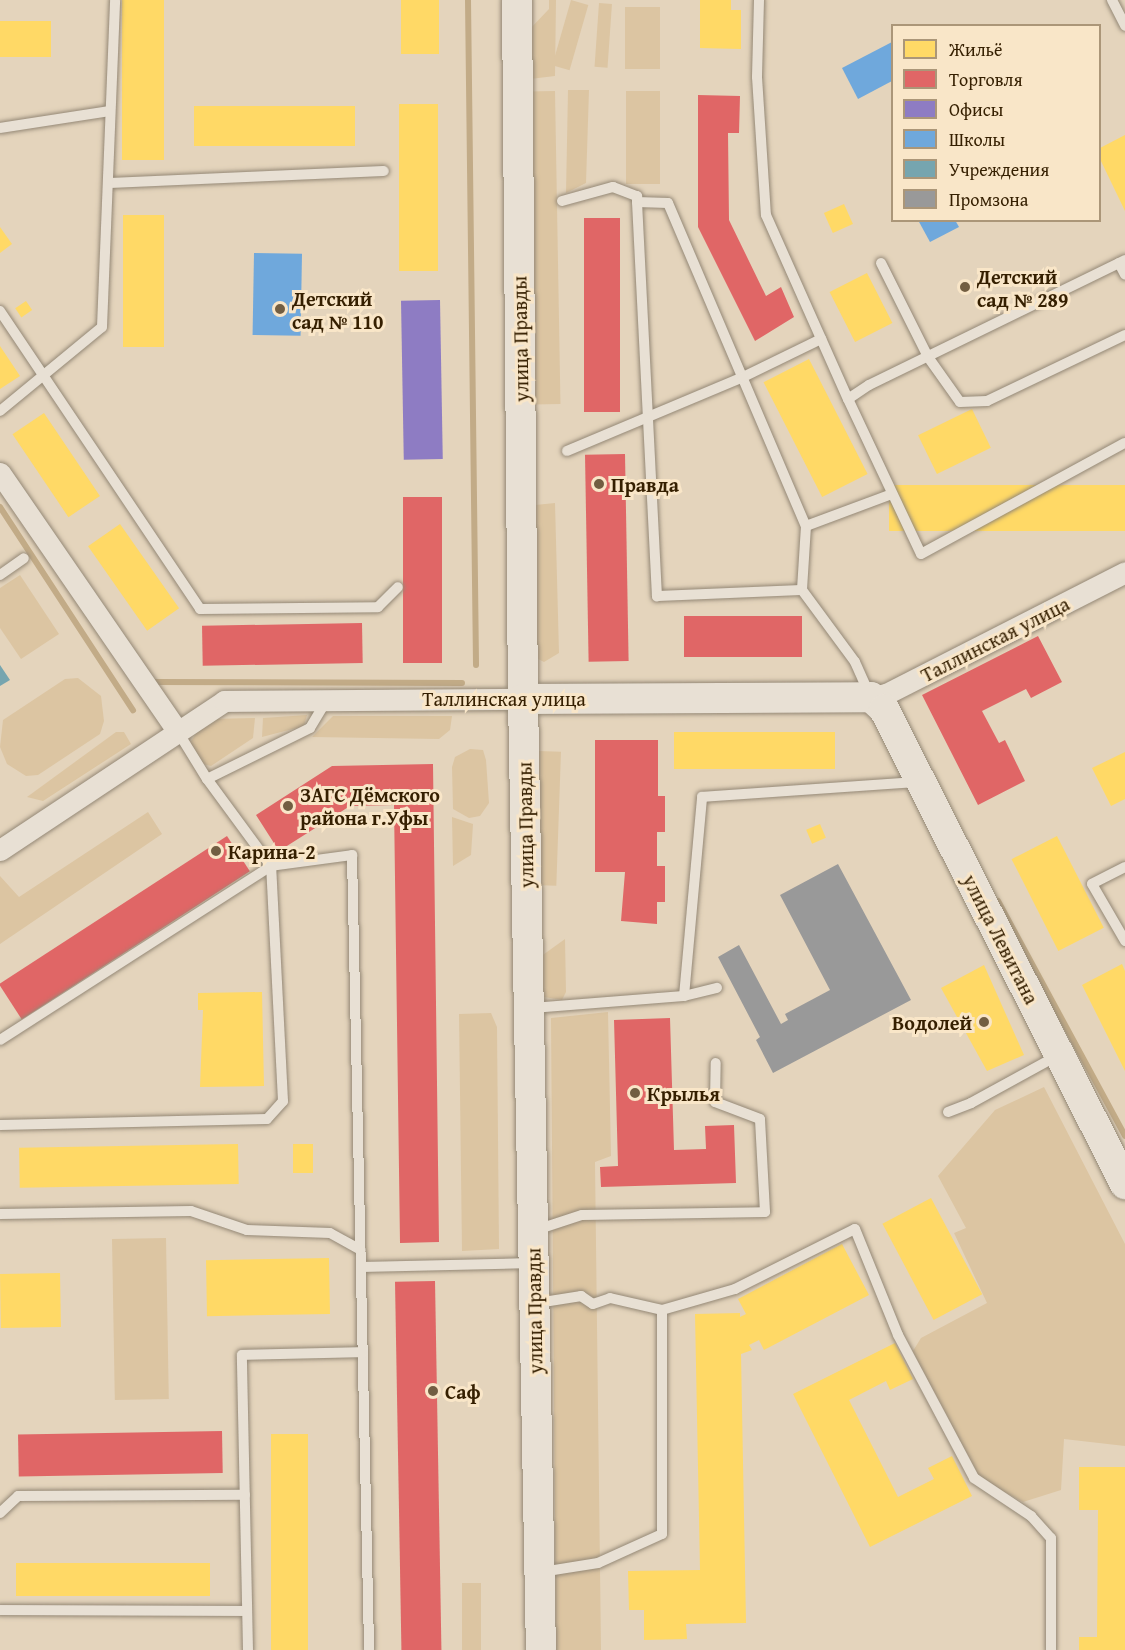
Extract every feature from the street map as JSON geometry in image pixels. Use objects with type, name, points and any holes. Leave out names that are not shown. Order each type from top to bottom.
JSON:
[{"type":"main road","name":"улица Правды","points":[[517,0],[523,699],[541,1650]]},
{"type":"main road","name":"Таллинская улица","points":[[523,699],[871,697]]},
{"type":"main road","name":"улица Левитана","points":[[871,697],[884,709],[1125,1184]]},
{"type":"street","points":[[0,473],[178,732]]},
{"type":"street","name":"Таллинская улица","points":[[871,697],[886,694],[1125,572]]},
{"type":"street","name":"Таллинская улица","points":[[0,850],[225,700],[523,699]]},
{"type":"lane","points":[[0,411],[45,377],[102,327],[115,0]]},
{"type":"lane","points":[[759,0],[757,77],[766,215],[848,399],[921,554],[1125,443]]},
{"type":"lane","points":[[1112,0],[1125,26]]},
{"type":"lane","points":[[0,128],[110,111]]},
{"type":"lane","points":[[109,183],[384,171]]},
{"type":"lane","points":[[562,201],[613,187],[637,196],[657,596],[802,590]]},
{"type":"lane","points":[[637,202],[668,203],[806,526],[802,590],[855,662],[871,697]]},
{"type":"lane","points":[[848,399],[869,385],[1122,262],[1125,275]]},
{"type":"lane","points":[[881,263],[928,357],[960,402],[987,402],[1125,335]]},
{"type":"lane","points":[[0,311],[200,609],[378,607],[398,588]]},
{"type":"lane","points":[[567,451],[743,377],[821,339]]},
{"type":"lane","points":[[806,526],[892,494]]},
{"type":"lane","points":[[0,575],[24,558]]},
{"type":"lane","points":[[207,779],[310,728],[327,699]]},
{"type":"lane","points":[[0,1125],[267,1119],[273,1115],[283,1101],[271,866],[207,779],[178,732]]},
{"type":"lane","points":[[684,996],[702,797],[921,782]]},
{"type":"lane","points":[[0,1040],[271,866],[352,855],[369,1650]]},
{"type":"lane","points":[[1125,867],[1092,884],[1125,941]]},
{"type":"lane","points":[[529,1009],[684,996],[717,988]]},
{"type":"lane","points":[[948,1112],[971,1103],[1059,1054]]},
{"type":"lane","points":[[533,1231],[582,1215],[765,1212],[760,1119],[715,1102],[716,1063]]},
{"type":"lane","points":[[0,1214],[191,1211],[247,1230],[323,1231],[361,1250]]},
{"type":"lane","points":[[534,1303],[581,1296],[593,1304],[610,1298],[662,1310],[735,1289],[855,1229],[898,1335],[974,1478],[1031,1516],[1051,1538],[1051,1650]]},
{"type":"lane","points":[[361,1267],[534,1263]]},
{"type":"lane","points":[[539,1572],[598,1563],[662,1534],[662,1310]]},
{"type":"lane","points":[[248,1650],[242,1355],[363,1352]]},
{"type":"lane","points":[[0,1513],[18,1496],[244,1496]]},
{"type":"lane","points":[[0,1610],[247,1611]]},
{"type":"shaded area","points":[[549,0],[556,0],[555,76],[530,79],[528,31],[549,9]]},
{"type":"shaded area","points":[[571,0],[588,5],[570,70],[552,65]]},
{"type":"shaded area","points":[[599,3],[612,4],[608,68],[595,67]]},
{"type":"shaded area","points":[[625,7],[660,7],[660,69],[625,69]]},
{"type":"shaded area","points":[[568,90],[589,90],[586,183],[566,193]]},
{"type":"shaded area","points":[[527,91],[555,91],[560,404],[532,404]]},
{"type":"shaded area","points":[[626,91],[660,91],[660,184],[626,184]]},
{"type":"shaded area","points":[[555,503],[559,653],[544,662],[536,658],[535,505]]},
{"type":"shaded area","points":[[20,575],[59,634],[21,659],[0,628],[0,588]]},
{"type":"shaded area","points":[[78,678],[101,696],[104,721],[100,734],[38,775],[26,776],[7,764],[0,747],[3,720],[65,679]]},
{"type":"shaded area","points":[[307,715],[304,726],[262,737],[263,718]]},
{"type":"shaded area","points":[[333,716],[452,716],[450,730],[439,739],[312,737]]},
{"type":"shaded area","points":[[255,718],[253,738],[211,766],[199,763],[190,743],[200,727],[211,719]]},
{"type":"shaded area","points":[[116,732],[124,732],[131,744],[43,801],[27,797]]},
{"type":"shaded area","points":[[470,749],[483,750],[486,760],[489,803],[480,816],[469,818],[453,809],[452,767],[455,757]]},
{"type":"shaded area","points":[[538,751],[561,752],[556,886],[533,885]]},
{"type":"shaded area","points":[[148,812],[162,834],[0,944],[0,876],[19,897]]},
{"type":"shaded area","points":[[452,817],[473,824],[471,855],[453,866]]},
{"type":"shaded area","points":[[565,939],[566,992],[562,1000],[544,997],[540,957]]},
{"type":"shaded area","points":[[608,1012],[611,1156],[595,1162],[601,1650],[556,1650],[551,1018]]},
{"type":"shaded area","points":[[491,1013],[497,1027],[499,1249],[462,1251],[459,1014]]},
{"type":"shaded area","points":[[1044,1087],[1125,1244],[1125,1446],[1064,1439],[1061,1490],[1023,1502],[965,1470],[908,1359],[921,1338],[987,1303],[954,1233],[966,1228],[938,1176],[995,1110]]},
{"type":"shaded area","points":[[166,1238],[169,1399],[115,1400],[112,1239]]},
{"type":"shaded area","points":[[462,1583],[481,1583],[481,1650],[462,1650]]},
{"type":"building: Жильё","points":[[122,0],[164,0],[164,160],[122,160]]},
{"type":"building: Жильё","points":[[401,0],[439,0],[439,54],[401,54]]},
{"type":"building: Жильё","points":[[700,0],[731,0],[731,10],[741,10],[741,49],[700,48]]},
{"type":"building: Жильё","points":[[0,21],[51,21],[51,57],[0,57]]},
{"type":"building: Жильё","points":[[399,104],[438,104],[438,271],[399,271]]},
{"type":"building: Жильё","points":[[194,106],[355,106],[355,146],[194,146]]},
{"type":"building: Жильё","points":[[1125,135],[1125,211],[1101,161],[1101,147]]},
{"type":"building: Жильё","points":[[844,204],[853,224],[833,233],[824,213]]},
{"type":"building: Жильё","points":[[123,215],[164,215],[164,347],[123,347]]},
{"type":"building: Жильё","points":[[0,227],[12,244],[0,253]]},
{"type":"building: Жильё","points":[[867,273],[892,323],[855,342],[830,292]]},
{"type":"building: Жильё","points":[[26,301],[32,310],[21,317],[15,308]]},
{"type":"building: Жильё","points":[[0,346],[20,376],[0,389]]},
{"type":"building: Жильё","points":[[809,359],[868,474],[822,497],[764,382]]},
{"type":"building: Жильё","points":[[972,409],[991,448],[937,474],[918,435]]},
{"type":"building: Жильё","points":[[44,413],[100,496],[68,517],[12,434]]},
{"type":"building: Жильё","points":[[889,485],[1125,485],[1125,531],[889,531]]},
{"type":"building: Жильё","points":[[120,524],[179,608],[147,631],[88,546]]},
{"type":"building: Жильё","points":[[674,732],[835,732],[835,769],[674,769]]},
{"type":"building: Жильё","points":[[1125,752],[1125,799],[1111,806],[1092,768]]},
{"type":"building: Жильё","points":[[820,824],[826,838],[812,844],[806,830]]},
{"type":"building: Жильё","points":[[1057,836],[1104,928],[1058,951],[1012,859]]},
{"type":"building: Жильё","points":[[1122,964],[1125,971],[1125,1071],[1082,985]]},
{"type":"building: Жильё","name":"Водолей","points":[[984,965],[1024,1055],[987,1071],[941,988]]},
{"type":"building: Жильё","points":[[262,992],[264,1086],[200,1087],[203,1010],[198,1010],[198,993]]},
{"type":"building: Жильё","points":[[238,1144],[239,1184],[20,1188],[19,1148]]},
{"type":"building: Жильё","points":[[293,1144],[313,1144],[313,1173],[293,1173]]},
{"type":"building: Жильё","points":[[931,1198],[982,1294],[934,1320],[882,1224]]},
{"type":"building: Жильё","points":[[842,1244],[869,1295],[764,1350],[759,1340],[749,1345],[752,1350],[741,1354],[746,1623],[686,1624],[687,1639],[644,1640],[644,1610],[629,1610],[628,1571],[700,1570],[695,1314],[740,1313],[740,1317],[746,1314],[738,1299]]},
{"type":"building: Жильё","points":[[329,1258],[330,1314],[207,1316],[206,1260]]},
{"type":"building: Жильё","points":[[60,1273],[61,1327],[1,1328],[0,1274]]},
{"type":"building: Жильё","points":[[895,1343],[913,1379],[890,1390],[886,1381],[849,1400],[898,1497],[934,1479],[928,1468],[952,1456],[972,1496],[870,1547],[793,1394]]},
{"type":"building: Жильё","points":[[271,1434],[308,1434],[308,1650],[271,1650]]},
{"type":"building: Жильё","points":[[1079,1467],[1125,1467],[1125,1650],[1079,1650],[1079,1637],[1097,1637],[1098,1510],[1079,1510]]},
{"type":"building: Жильё","points":[[16,1563],[210,1563],[210,1596],[16,1596]]},
{"type":"building: Торговля","points":[[698,95],[740,96],[739,133],[728,133],[729,220],[766,296],[781,287],[794,317],[755,341],[698,227]]},
{"type":"building: Торговля","points":[[584,218],[620,218],[620,412],[584,412]]},
{"type":"building: Торговля","points":[[625,454],[629,661],[589,662],[585,455]]},
{"type":"building: Торговля","points":[[403,497],[442,497],[442,663],[403,663]]},
{"type":"building: Торговля","points":[[684,616],[802,616],[802,657],[684,657]]},
{"type":"building: Торговля","points":[[362,623],[363,663],[203,666],[202,626]]},
{"type":"building: Торговля","points":[[1038,636],[1062,682],[1031,698],[1026,689],[982,711],[999,743],[1005,740],[1025,781],[978,805],[922,695]]},
{"type":"building: Торговля","points":[[595,740],[658,740],[658,796],[665,796],[665,832],[657,832],[657,866],[665,866],[665,902],[657,902],[657,924],[621,921],[625,872],[595,872]]},
{"type":"building: Торговля","points":[[433,764],[439,1242],[400,1243],[394,805],[350,806],[279,851],[256,815],[332,766]]},
{"type":"building: Торговля","points":[[227,836],[250,871],[22,1019],[0,983]]},
{"type":"building: Торговля","points":[[670,1018],[674,1150],[706,1149],[705,1126],[734,1125],[736,1183],[601,1187],[600,1167],[618,1166],[614,1020]]},
{"type":"building: Торговля","points":[[435,1281],[441,1650],[401,1650],[395,1282]]},
{"type":"building: Торговля","points":[[222,1431],[223,1473],[19,1477],[18,1435]]},
{"type":"building: Офисы","points":[[440,300],[443,459],[404,460],[401,301]]},
{"type":"building: Школы","points":[[891,43],[891,82],[858,99],[842,68]]},
{"type":"building: Школы","points":[[919,222],[956,222],[959,227],[930,242]]},
{"type":"building: Школы","points":[[254,253],[302,254],[301,336],[253,335]]},
{"type":"building: Учреждения","points":[[0,665],[10,680],[0,686]]},
{"type":"building: Промзона","points":[[838,864],[911,1000],[773,1073],[756,1040],[760,1037],[718,957],[739,945],[781,1024],[788,1020],[785,1014],[830,990],[780,895]]},
{"type":"waterway","points":[[468,0],[476,665]]},
{"type":"waterway","points":[[0,507],[133,710]]},
{"type":"waterway","points":[[153,682],[462,683]]},
{"type":"waterway","points":[[998,901],[1125,1136]]},
{"type":"place","name":"Детский сад № 289","points":[[965,287]]},
{"type":"place","name":"Детский сад № 110","points":[[280,309]]},
{"type":"place","name":"Правда","points":[[599,484]]},
{"type":"place","name":"ЗАГС Дёмского района г.Уфы","points":[[288,806]]},
{"type":"place","name":"Карина-2","points":[[216,851]]},
{"type":"place","name":"Водолей","points":[[984,1022]]},
{"type":"place","name":"Крылья","points":[[635,1093]]},
{"type":"place","name":"Саф","points":[[433,1391]]}]
